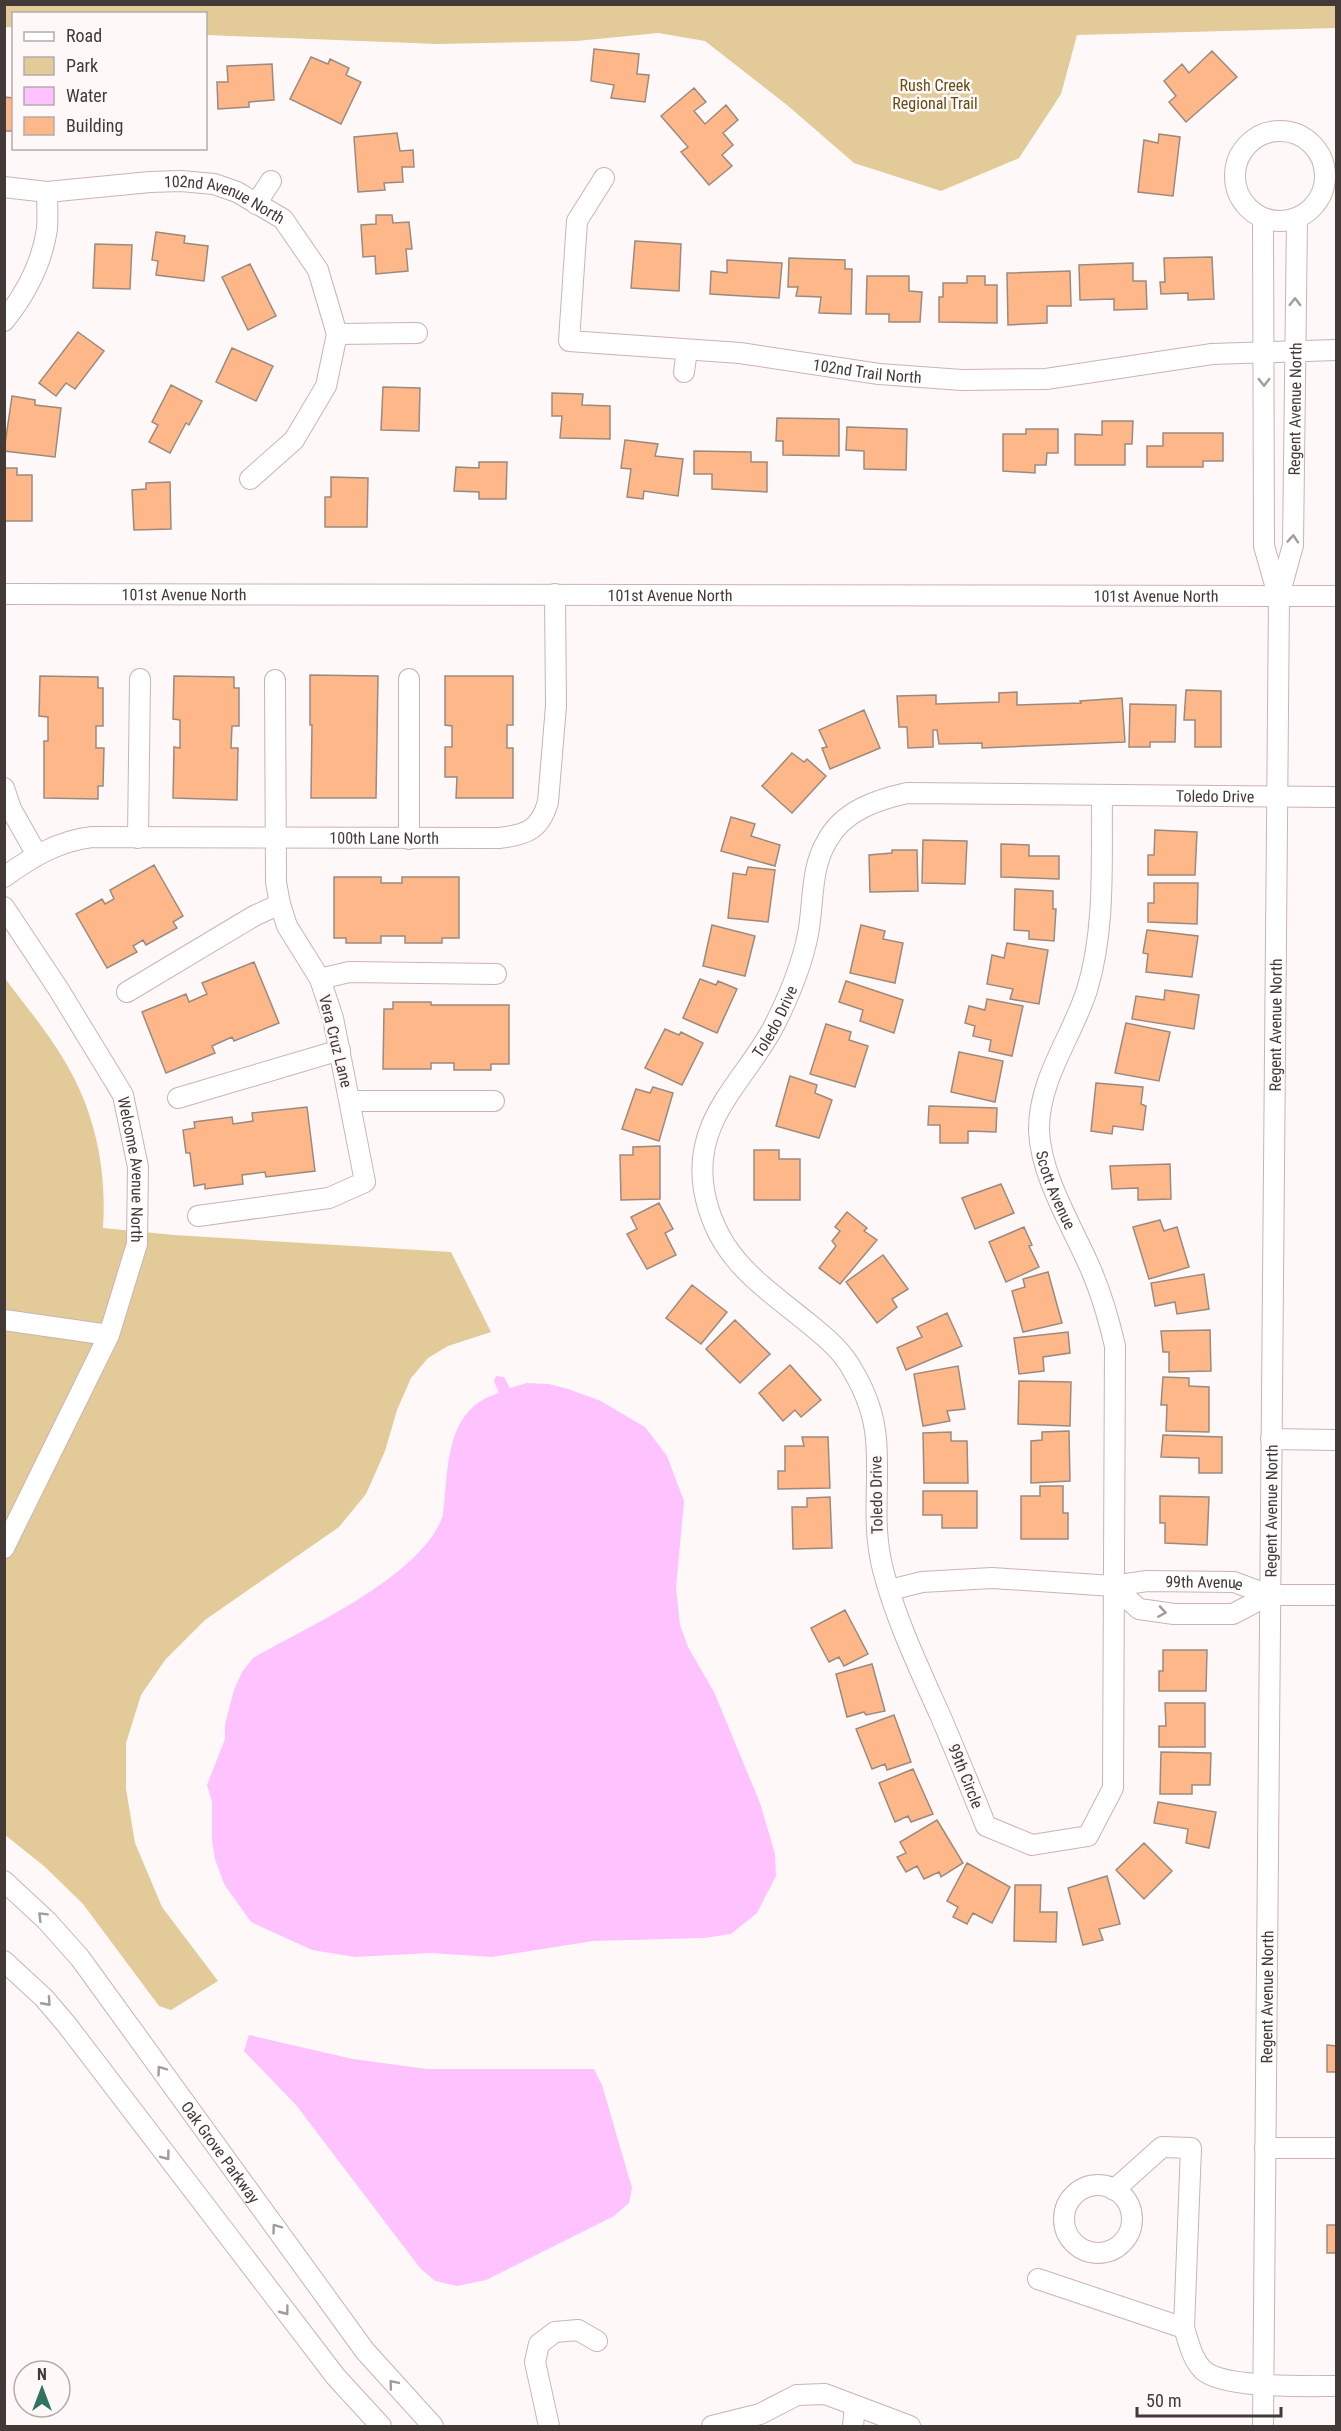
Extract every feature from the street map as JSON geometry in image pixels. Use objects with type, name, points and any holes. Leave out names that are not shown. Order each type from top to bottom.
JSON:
[{"type":"street","points":[[1278,131],[1297,134],[1312,144],[1322,159],[1326,176],[1322,194],[1312,209],[1297,219],[1280,222],[1263,219],[1248,209],[1238,195],[1234,177],[1237,160],[1247,145],[1261,134],[1278,131]]},
{"type":"street","name":"102nd Trail North","points":[[604,178],[577,221],[570,341],[740,353],[879,374],[962,380],[1046,379],[1212,354],[1336,350]]},
{"type":"street","name":"102nd Avenue North","points":[[4,187],[47,192],[181,181],[214,184],[237,192],[283,219],[318,270],[338,334]]},
{"type":"street","points":[[256,204],[271,181]]},
{"type":"street","points":[[4,321],[22,298],[41,254],[47,228],[47,192]]},
{"type":"street","name":"Regent Avenue North","points":[[1263,219],[1264,546],[1279,596]]},
{"type":"street","name":"Regent Avenue North","points":[[1263,2427],[1279,596],[1293,544],[1297,219]]},
{"type":"street","points":[[250,478],[294,440],[326,386],[338,334],[417,333]]},
{"type":"street","points":[[684,372],[687,350]]},
{"type":"street","name":"101st Avenue North","points":[[4,594],[1336,596]]},
{"type":"street","name":"100th Lane North","points":[[4,877],[37,855],[73,840],[138,838],[409,839],[513,837],[526,833],[537,825],[544,815],[548,802],[556,706],[555,594]]},
{"type":"street","points":[[138,838],[140,679]]},
{"type":"street","points":[[409,679],[409,839]]},
{"type":"street","name":"Vera Cruz Lane","points":[[198,1216],[329,1198],[365,1182],[333,1018],[320,979],[287,926],[276,882],[275,680]]},
{"type":"street","points":[[4,788],[11,809],[37,855]]},
{"type":"street","name":"Toledo Drive","points":[[890,1590],[878,1550],[875,1500],[876,1439],[872,1416],[863,1390],[853,1369],[838,1350],[757,1282],[722,1244],[713,1224],[704,1188],[702,1166],[713,1119],[725,1097],[759,1051],[800,966],[808,934],[819,858],[827,839],[842,822],[858,810],[880,799],[906,793],[1336,797]]},
{"type":"street","name":"Scott Avenue","points":[[1102,795],[1100,929],[1094,962],[1078,1013],[1043,1097],[1039,1131],[1046,1168],[1106,1307],[1115,1346],[1113,1586]]},
{"type":"street","points":[[127,992],[254,916],[280,904]]},
{"type":"street","name":"Welcome Avenue North","points":[[4,908],[59,990],[123,1095],[138,1167],[137,1244],[109,1335],[4,1548]]},
{"type":"street","points":[[320,979],[349,972],[496,974]]},
{"type":"street","points":[[178,1098],[340,1050]]},
{"type":"street","points":[[350,1101],[494,1101]]},
{"type":"street","points":[[4,1320],[109,1335]]},
{"type":"street","points":[[1270,1438],[1336,1440]]},
{"type":"street","name":"99th Avenue","points":[[890,1590],[922,1582],[992,1578],[1113,1586],[1147,1581],[1234,1582],[1269,1595]]},
{"type":"street","name":"99th Avenue","points":[[1113,1586],[1139,1609],[1174,1614],[1233,1614],[1269,1595]]},
{"type":"street","name":"99th Circle","points":[[890,1590],[908,1644],[957,1753],[986,1826],[1032,1845],[1088,1836],[1113,1788],[1113,1586]]},
{"type":"street","points":[[1269,1595],[1336,1595]]},
{"type":"street","name":"Oak Grove Parkway","points":[[4,1881],[47,1922],[80,1958],[365,2350],[433,2427]]},
{"type":"street","points":[[4,1961],[44,1998],[67,2025],[336,2377],[381,2427]]},
{"type":"street","points":[[1114,2190],[1162,2147],[1191,2148],[1184,2328],[1192,2356],[1204,2371],[1227,2380],[1263,2384],[1336,2386]]},
{"type":"street","points":[[1265,2148],[1336,2148]]},
{"type":"street","points":[[1038,2279],[1184,2328]]},
{"type":"street","points":[[549,2427],[536,2362],[539,2344],[555,2332],[578,2330],[597,2341]]},
{"type":"street","points":[[712,2427],[763,2420],[797,2395],[825,2394],[908,2426]]},
{"type":"street","points":[[853,2427],[855,2406]]},
{"type":"green space","name":"Rush Creek Regional Trail","points":[[5,4],[1336,4],[1336,28],[1077,35],[1061,94],[1019,158],[941,191],[854,163],[787,105],[705,41],[658,33],[577,41],[437,44],[207,35],[207,12],[12,12],[12,27],[5,27]]},
{"type":"green space","points":[[4,977],[57,1049],[84,1099],[101,1162],[103,1228],[174,1235],[451,1252],[491,1332],[448,1346],[428,1358],[411,1378],[397,1410],[385,1451],[366,1494],[339,1527],[205,1620],[165,1660],[141,1695],[126,1743],[126,1789],[135,1843],[162,1907],[218,1981],[171,2010],[159,2006],[83,1904],[44,1866],[5,1835]]},
{"type":"water","points":[[496,1376],[504,1377],[510,1388],[527,1383],[549,1384],[601,1401],[645,1427],[667,1456],[684,1501],[676,1588],[680,1625],[688,1647],[714,1692],[760,1803],[775,1854],[776,1876],[757,1913],[731,1934],[704,1938],[593,1941],[492,1957],[431,1953],[355,1957],[312,1950],[251,1922],[224,1884],[215,1859],[212,1840],[212,1802],[207,1785],[225,1739],[225,1724],[234,1690],[242,1672],[253,1658],[332,1615],[388,1579],[412,1559],[431,1537],[443,1515],[449,1460],[459,1426],[468,1412],[481,1401],[499,1393],[494,1381]]},
{"type":"water","points":[[249,2035],[353,2059],[427,2069],[594,2069],[602,2085],[632,2188],[629,2203],[614,2216],[486,2280],[457,2286],[435,2281],[420,2268],[296,2105],[244,2051]]},
{"type":"building","points":[[594,49],[639,54],[637,74],[649,75],[645,102],[611,98],[614,85],[591,81]]},
{"type":"building","points":[[1212,51],[1237,77],[1186,122],[1169,102],[1176,96],[1164,81],[1182,64],[1189,73]]},
{"type":"building","points":[[311,57],[328,64],[330,59],[349,68],[346,75],[361,82],[341,124],[290,99]]},
{"type":"building","points":[[272,64],[274,100],[249,102],[249,107],[218,109],[217,82],[228,82],[227,66]]},
{"type":"building","points":[[694,88],[706,102],[694,111],[705,124],[726,105],[738,120],[723,133],[733,145],[722,155],[732,166],[709,185],[681,152],[688,147],[661,116]]},
{"type":"building","points":[[4,97],[12,98],[12,131],[4,131]]},
{"type":"building","points":[[397,133],[400,151],[413,150],[414,167],[402,167],[403,182],[384,183],[385,190],[358,192],[354,137]]},
{"type":"building","points":[[1159,134],[1180,137],[1173,196],[1138,192],[1144,140],[1158,143]]},
{"type":"building","points":[[376,215],[392,215],[393,223],[409,222],[412,249],[406,249],[408,271],[376,274],[375,256],[363,257],[361,225],[376,224]]},
{"type":"building","points":[[156,232],[185,236],[184,243],[208,246],[204,281],[156,275],[158,261],[152,260]]},
{"type":"building","points":[[635,241],[681,244],[679,291],[631,288]]},
{"type":"building","points":[[95,244],[132,245],[130,289],[93,288]]},
{"type":"building","points":[[1212,257],[1214,299],[1188,300],[1188,293],[1161,294],[1160,282],[1165,282],[1164,258]]},
{"type":"building","points":[[789,258],[845,260],[845,269],[852,269],[851,314],[819,313],[821,297],[796,296],[798,287],[788,287]]},
{"type":"building","points":[[727,260],[782,263],[779,298],[710,294],[711,271],[727,273]]},
{"type":"building","points":[[1133,263],[1133,281],[1146,281],[1147,309],[1114,310],[1114,299],[1080,300],[1079,265]]},
{"type":"building","points":[[250,264],[276,316],[248,330],[222,277]]},
{"type":"building","points":[[1070,271],[1071,306],[1047,306],[1047,323],[1008,325],[1007,273]]},
{"type":"building","points":[[867,276],[909,276],[909,291],[922,292],[920,322],[889,322],[889,314],[866,314]]},
{"type":"building","points":[[967,276],[985,276],[985,285],[997,285],[997,323],[939,322],[939,297],[943,297],[943,283],[967,283]]},
{"type":"building","points":[[78,332],[104,351],[75,389],[66,383],[56,396],[39,383]]},
{"type":"building","points":[[232,348],[273,366],[256,401],[216,382]]},
{"type":"building","points":[[171,385],[202,401],[189,425],[186,423],[170,453],[149,442],[158,425],[152,422]]},
{"type":"building","points":[[383,387],[420,388],[419,431],[381,430]]},
{"type":"building","points":[[552,393],[583,394],[582,405],[610,406],[610,439],[560,438],[562,416],[552,416]]},
{"type":"building","points":[[12,396],[35,400],[35,405],[61,408],[55,457],[4,451]]},
{"type":"building","points":[[777,418],[839,419],[839,456],[783,455],[783,441],[776,441]]},
{"type":"building","points":[[1102,421],[1133,421],[1132,444],[1125,444],[1125,465],[1075,465],[1075,434],[1102,435]]},
{"type":"building","points":[[847,427],[907,429],[906,470],[864,469],[864,451],[846,450]]},
{"type":"building","points":[[1026,429],[1058,429],[1058,453],[1047,453],[1046,465],[1035,465],[1035,473],[1003,471],[1003,434],[1026,434]]},
{"type":"building","points":[[1163,433],[1223,433],[1223,461],[1203,461],[1203,467],[1147,467],[1147,446],[1163,446]]},
{"type":"building","points":[[625,440],[658,444],[655,456],[683,459],[678,496],[644,491],[643,499],[627,497],[631,469],[621,468]]},
{"type":"building","points":[[694,451],[751,452],[751,462],[767,462],[767,492],[712,489],[712,474],[694,474]]},
{"type":"building","points":[[479,462],[507,462],[506,499],[479,499],[479,492],[454,491],[456,467],[479,468]]},
{"type":"building","points":[[4,468],[17,468],[17,475],[32,475],[32,521],[4,521]]},
{"type":"building","points":[[331,477],[368,478],[367,527],[325,527],[325,497],[331,497]]},
{"type":"building","points":[[170,482],[171,529],[134,530],[132,490],[146,489],[146,483]]},
{"type":"building","points":[[310,675],[378,676],[376,798],[311,798]]},
{"type":"building","points":[[40,676],[98,677],[98,688],[103,688],[103,726],[96,726],[96,748],[104,748],[103,786],[98,786],[98,799],[44,798],[44,741],[48,741],[48,717],[39,716]]},
{"type":"building","points":[[174,676],[234,677],[234,688],[239,688],[239,726],[232,726],[231,748],[238,748],[237,800],[173,798],[174,747],[180,748],[180,720],[173,719]]},
{"type":"building","points":[[445,676],[513,676],[513,725],[507,725],[507,748],[513,748],[513,798],[456,798],[457,777],[445,777],[445,747],[452,747],[452,726],[445,725]]},
{"type":"building","points":[[1186,690],[1221,691],[1221,747],[1195,747],[1195,720],[1184,720]]},
{"type":"building","points":[[1017,692],[1017,705],[1081,703],[1080,701],[1122,698],[1125,742],[982,748],[982,743],[939,744],[937,730],[933,730],[933,747],[908,748],[907,727],[899,727],[897,696],[936,695],[936,704],[999,702],[999,693]]},
{"type":"building","points":[[1130,704],[1176,705],[1175,742],[1150,742],[1150,747],[1129,747]]},
{"type":"building","points":[[864,710],[880,748],[830,769],[822,748],[827,747],[819,730]]},
{"type":"building","points":[[792,753],[804,762],[807,759],[826,776],[792,813],[762,786]]},
{"type":"building","points":[[731,817],[755,824],[751,836],[780,845],[775,866],[721,851]]},
{"type":"building","points":[[1155,830],[1197,832],[1195,875],[1148,875],[1148,855],[1154,855]]},
{"type":"building","points":[[923,840],[967,841],[965,884],[922,883]]},
{"type":"building","points":[[1001,844],[1029,845],[1029,856],[1059,856],[1059,879],[1001,877]]},
{"type":"building","points":[[892,850],[917,850],[918,891],[870,892],[869,855],[892,853]]},
{"type":"building","points":[[154,865],[183,916],[173,922],[177,928],[146,945],[143,940],[133,946],[137,952],[107,968],[76,914],[102,899],[105,904],[114,899],[110,890]]},
{"type":"building","points":[[748,867],[775,870],[768,922],[728,918],[733,873],[746,875]]},
{"type":"building","points":[[334,877],[381,877],[381,883],[402,883],[402,877],[459,877],[459,938],[442,938],[442,943],[405,943],[405,936],[381,936],[381,943],[346,943],[346,938],[334,938]]},
{"type":"building","points":[[1154,883],[1198,883],[1197,924],[1148,922],[1148,903],[1154,903]]},
{"type":"building","points":[[1015,889],[1053,891],[1053,909],[1056,909],[1054,941],[1029,939],[1029,931],[1014,930]]},
{"type":"building","points":[[712,925],[755,936],[745,976],[703,966]]},
{"type":"building","points":[[861,925],[885,931],[883,939],[903,943],[895,983],[850,973]]},
{"type":"building","points":[[1147,930],[1198,936],[1192,977],[1146,972],[1148,954],[1143,953]]},
{"type":"building","points":[[1007,943],[1048,950],[1039,1004],[1010,999],[1013,989],[987,984],[992,955],[1004,958]]},
{"type":"building","points":[[254,962],[279,1023],[234,1041],[232,1037],[212,1046],[215,1053],[166,1073],[142,1012],[186,994],[189,1002],[207,994],[202,983]]},
{"type":"building","points":[[700,979],[716,985],[718,981],[737,989],[717,1033],[683,1018]]},
{"type":"building","points":[[846,981],[903,1000],[894,1033],[860,1021],[863,1010],[839,1002]]},
{"type":"building","points":[[1165,990],[1199,995],[1194,1029],[1132,1019],[1136,996],[1164,1000]]},
{"type":"building","points":[[987,999],[1023,1006],[1012,1056],[989,1051],[991,1040],[973,1036],[975,1026],[965,1023],[969,1006],[985,1010]]},
{"type":"building","points":[[393,1002],[431,1002],[431,1005],[509,1005],[509,1064],[491,1064],[491,1070],[454,1070],[454,1063],[431,1063],[431,1069],[383,1069],[384,1009],[393,1009]]},
{"type":"building","points":[[1126,1023],[1170,1032],[1159,1081],[1115,1073]]},
{"type":"building","points":[[826,1024],[851,1032],[849,1040],[868,1046],[855,1087],[810,1074]]},
{"type":"building","points":[[665,1029],[679,1035],[681,1032],[703,1043],[682,1085],[645,1068]]},
{"type":"building","points":[[959,1052],[1003,1061],[995,1102],[951,1092]]},
{"type":"building","points":[[790,1076],[817,1085],[815,1093],[832,1100],[819,1138],[776,1126]]},
{"type":"building","points":[[1096,1083],[1143,1087],[1141,1104],[1146,1106],[1143,1130],[1113,1126],[1112,1134],[1091,1131]]},
{"type":"building","points":[[653,1087],[673,1093],[659,1141],[622,1129],[636,1089],[650,1093]]},
{"type":"building","points":[[929,1106],[997,1108],[996,1132],[968,1131],[968,1143],[940,1143],[940,1125],[928,1125]]},
{"type":"building","points":[[307,1107],[315,1171],[266,1177],[265,1172],[242,1175],[243,1184],[205,1189],[205,1184],[194,1186],[190,1153],[186,1153],[183,1130],[195,1128],[194,1122],[232,1117],[233,1124],[253,1121],[252,1113]]},
{"type":"building","points":[[660,1146],[660,1199],[621,1200],[620,1155],[633,1155],[633,1147]]},
{"type":"building","points":[[754,1150],[779,1150],[779,1159],[800,1159],[800,1200],[754,1200]]},
{"type":"building","points":[[1170,1164],[1171,1199],[1138,1200],[1138,1188],[1112,1189],[1110,1166]]},
{"type":"building","points":[[1001,1184],[1014,1213],[975,1229],[962,1198]]},
{"type":"building","points":[[659,1203],[673,1229],[665,1233],[676,1255],[647,1269],[627,1234],[637,1229],[631,1217]]},
{"type":"building","points":[[847,1212],[867,1228],[864,1231],[877,1240],[840,1284],[819,1268],[836,1246],[832,1241],[840,1231],[835,1227]]},
{"type":"building","points":[[1160,1220],[1164,1231],[1177,1227],[1189,1267],[1149,1279],[1133,1227]]},
{"type":"building","points":[[1024,1227],[1032,1245],[1029,1246],[1039,1267],[1006,1282],[989,1242]]},
{"type":"building","points":[[883,1255],[908,1289],[892,1299],[897,1307],[877,1323],[846,1282]]},
{"type":"building","points":[[1048,1272],[1062,1323],[1023,1332],[1012,1291],[1025,1287],[1023,1279]]},
{"type":"building","points":[[1204,1274],[1209,1309],[1177,1314],[1175,1302],[1155,1306],[1151,1283]]},
{"type":"building","points":[[692,1285],[727,1312],[701,1344],[666,1318]]},
{"type":"building","points":[[947,1313],[962,1346],[906,1370],[897,1348],[922,1337],[917,1327]]},
{"type":"building","points":[[735,1320],[770,1354],[740,1383],[706,1349]]},
{"type":"building","points":[[1210,1330],[1211,1371],[1169,1372],[1169,1352],[1163,1352],[1161,1331]]},
{"type":"building","points":[[1068,1332],[1070,1353],[1043,1357],[1044,1371],[1019,1374],[1014,1338]]},
{"type":"building","points":[[790,1365],[821,1400],[801,1417],[795,1410],[783,1421],[759,1393]]},
{"type":"building","points":[[958,1366],[965,1409],[947,1411],[950,1421],[923,1426],[914,1374]]},
{"type":"building","points":[[1163,1377],[1189,1378],[1189,1386],[1209,1387],[1209,1432],[1166,1431],[1167,1405],[1161,1405]]},
{"type":"building","points":[[1019,1381],[1071,1382],[1070,1426],[1018,1424]]},
{"type":"building","points":[[1069,1431],[1070,1481],[1031,1483],[1031,1441],[1042,1440],[1042,1432]]},
{"type":"building","points":[[951,1432],[951,1441],[967,1441],[968,1483],[924,1483],[923,1433]]},
{"type":"building","points":[[1163,1435],[1222,1437],[1222,1473],[1199,1473],[1199,1458],[1161,1457]]},
{"type":"building","points":[[802,1437],[828,1437],[830,1488],[778,1489],[778,1471],[785,1471],[785,1446],[804,1446]]},
{"type":"building","points":[[1040,1486],[1063,1486],[1063,1513],[1068,1513],[1068,1539],[1021,1539],[1021,1496],[1040,1496]]},
{"type":"building","points":[[923,1491],[977,1491],[977,1528],[942,1528],[942,1515],[923,1515]]},
{"type":"building","points":[[1160,1496],[1209,1497],[1207,1545],[1165,1543],[1165,1523],[1160,1523]]},
{"type":"building","points":[[830,1497],[832,1548],[793,1549],[792,1507],[807,1507],[807,1498]]},
{"type":"building","points":[[845,1610],[868,1654],[844,1666],[839,1657],[829,1662],[811,1628]]},
{"type":"building","points":[[1163,1650],[1207,1650],[1206,1691],[1159,1691],[1159,1671],[1163,1671]]},
{"type":"building","points":[[872,1664],[885,1711],[866,1715],[864,1712],[847,1717],[836,1674]]},
{"type":"building","points":[[1165,1703],[1205,1703],[1205,1747],[1159,1747],[1159,1726],[1166,1726]]},
{"type":"building","points":[[894,1715],[911,1762],[887,1770],[885,1764],[872,1769],[856,1729]]},
{"type":"building","points":[[1161,1752],[1211,1753],[1210,1785],[1192,1785],[1192,1794],[1160,1794]]},
{"type":"building","points":[[913,1769],[933,1814],[911,1822],[908,1816],[895,1822],[879,1783]]},
{"type":"building","points":[[1158,1802],[1216,1812],[1209,1848],[1186,1843],[1188,1829],[1154,1823]]},
{"type":"building","points":[[937,1820],[963,1863],[941,1877],[939,1872],[924,1879],[917,1866],[906,1872],[897,1857],[906,1853],[900,1842]]},
{"type":"building","points":[[1144,1843],[1172,1871],[1144,1899],[1116,1870]]},
{"type":"building","points":[[967,1863],[1010,1887],[992,1923],[973,1913],[967,1924],[953,1917],[958,1907],[947,1901]]},
{"type":"building","points":[[1107,1876],[1120,1924],[1099,1929],[1103,1940],[1083,1945],[1068,1888]]},
{"type":"building","points":[[1015,1885],[1041,1885],[1040,1912],[1057,1912],[1056,1942],[1014,1941]]},
{"type":"building","points":[[1327,2045],[1336,2046],[1336,2072],[1327,2072]]},
{"type":"building","points":[[1327,2225],[1336,2225],[1336,2253],[1327,2253]]}]
